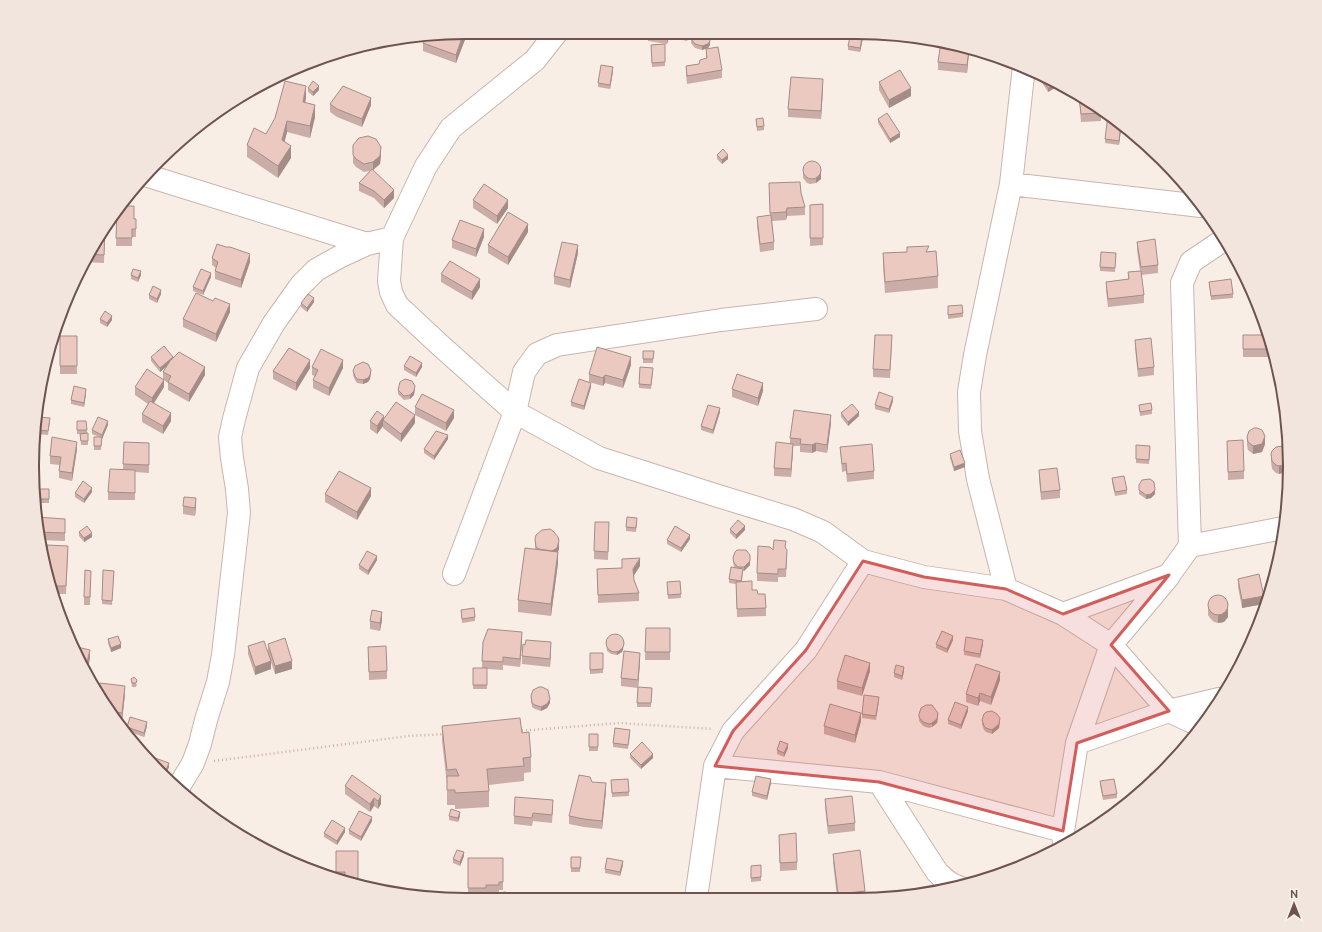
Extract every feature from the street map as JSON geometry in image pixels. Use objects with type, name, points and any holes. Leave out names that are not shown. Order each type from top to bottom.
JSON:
[{"type":"street","points":[[552,39],[535,60],[451,128],[426,166],[392,238],[388,280],[391,292],[397,305],[515,412],[599,458],[792,519],[823,532],[863,561],[924,577],[1006,590],[1063,614],[1111,645],[1169,712],[1196,724]]},
{"type":"street","points":[[1006,590],[978,479],[970,431],[969,392],[975,355],[1011,184],[1023,74]]},
{"type":"street","points":[[152,177],[367,244]]},
{"type":"street","points":[[1011,184],[1194,205]]},
{"type":"street","points":[[180,783],[193,763],[218,682],[223,655],[239,513],[238,489],[232,458],[230,437],[248,368],[274,323],[301,285],[316,270],[367,244],[392,238]]},
{"type":"street","points":[[715,766],[879,782],[1063,838],[1077,743],[1111,645],[1170,575],[1190,546],[1182,283],[1191,262],[1220,243]]},
{"type":"street","points":[[454,574],[515,412],[524,372],[537,354],[557,345],[721,320],[816,309]]},
{"type":"street","points":[[1190,546],[1278,529]]},
{"type":"street","points":[[697,893],[715,766],[733,731],[806,650],[863,561]]},
{"type":"street","points":[[1063,614],[1170,575]]},
{"type":"street","points":[[1077,743],[1169,712],[1212,701]]},
{"type":"street","points":[[879,782],[937,872],[948,883]]},
{"type":"path","points":[[510,731],[620,723],[733,731]]},
{"type":"path","points":[[193,763],[409,736],[448,734]]},
{"type":"highlighted area","points":[[863,561],[924,577],[1006,589],[1063,614],[1169,575],[1111,645],[1169,711],[1077,743],[1063,831],[879,782],[715,766],[733,731],[806,650]]},
{"type":"building","points":[[462,39],[456,55],[423,43],[423,42],[438,40]]},
{"type":"building","points":[[691,39],[710,39],[708,44],[702,46],[695,44]]},
{"type":"building","points":[[850,39],[862,39],[860,48],[848,46]]},
{"type":"building","points":[[665,44],[665,62],[652,63],[651,45]]},
{"type":"building","points":[[718,47],[722,70],[687,76],[686,66],[699,64],[700,60],[707,58],[706,49]]},
{"type":"building","points":[[940,47],[968,54],[967,65],[938,62]]},
{"type":"building","points":[[601,65],[613,67],[610,85],[598,83]]},
{"type":"building","points":[[900,70],[911,88],[889,100],[879,82]]},
{"type":"building","points":[[791,77],[823,79],[821,111],[788,109]]},
{"type":"building","points":[[285,81],[306,86],[303,102],[315,105],[310,126],[287,121],[282,140],[291,146],[278,166],[247,145],[254,128],[266,134],[275,118]]},
{"type":"building","points":[[313,81],[319,86],[313,92],[308,88]]},
{"type":"building","points":[[1045,83],[1051,86],[1048,88]]},
{"type":"building","points":[[343,86],[371,98],[362,119],[337,109],[330,104]]},
{"type":"building","points":[[1080,102],[1096,113],[1081,114]]},
{"type":"building","points":[[887,113],[900,133],[890,139],[878,119]]},
{"type":"building","points":[[763,118],[764,126],[757,127],[756,119]]},
{"type":"building","points":[[1107,121],[1120,130],[1119,141],[1105,139]]},
{"type":"building","points":[[368,136],[376,139],[381,147],[380,156],[373,162],[364,164],[353,155],[353,145],[359,138]]},
{"type":"building","points":[[723,149],[728,155],[722,160],[717,155]]},
{"type":"building","points":[[808,161],[816,161],[821,166],[819,177],[816,179],[808,179],[803,174],[803,166]]},
{"type":"building","points":[[372,169],[394,190],[384,200],[374,191],[359,183]]},
{"type":"building","points":[[800,182],[805,207],[787,208],[786,212],[770,213],[769,183]]},
{"type":"building","points":[[484,184],[508,200],[497,216],[473,200]]},
{"type":"building","points":[[823,204],[823,238],[810,238],[810,205]]},
{"type":"building","points":[[127,206],[134,206],[136,229],[132,229],[132,238],[116,238],[117,221]]},
{"type":"building","points":[[508,212],[528,224],[508,257],[488,245]]},
{"type":"building","points":[[771,215],[774,242],[760,244],[757,217]]},
{"type":"building","points":[[460,220],[484,229],[476,249],[452,240]]},
{"type":"building","points":[[105,239],[104,255],[95,254]]},
{"type":"building","points":[[1155,239],[1158,265],[1141,267],[1137,242]]},
{"type":"building","points":[[562,242],[578,245],[570,280],[554,276]]},
{"type":"building","points":[[217,244],[250,254],[241,280],[215,271],[218,262],[212,258]]},
{"type":"building","points":[[929,246],[926,252],[936,251],[938,276],[885,282],[883,253],[907,252],[907,247]]},
{"type":"building","points":[[1101,252],[1116,253],[1115,268],[1100,267]]},
{"type":"building","points":[[450,261],[480,279],[472,292],[441,274]]},
{"type":"building","points":[[133,269],[141,271],[138,278],[131,275]]},
{"type":"building","points":[[201,269],[211,273],[203,291],[193,287]]},
{"type":"building","points":[[1141,271],[1144,295],[1108,299],[1106,282],[1129,279],[1128,272]]},
{"type":"building","points":[[1231,279],[1233,294],[1211,296],[1209,282]]},
{"type":"building","points":[[153,286],[161,290],[157,299],[149,295]]},
{"type":"building","points":[[196,293],[213,301],[215,298],[230,304],[216,334],[183,319]]},
{"type":"building","points":[[308,294],[314,298],[307,308],[301,303]]},
{"type":"building","points":[[962,305],[963,313],[948,315],[948,306]]},
{"type":"building","points":[[105,311],[112,316],[107,323],[100,319]]},
{"type":"building","points":[[875,335],[892,335],[890,370],[873,369]]},
{"type":"building","points":[[1243,335],[1262,335],[1266,349],[1243,349]]},
{"type":"building","points":[[60,336],[77,336],[77,366],[60,366]]},
{"type":"building","points":[[1151,338],[1154,367],[1138,369],[1135,340]]},
{"type":"building","points":[[164,346],[173,357],[160,368],[151,357]]},
{"type":"building","points":[[597,347],[631,357],[623,380],[605,375],[603,378],[589,374]]},
{"type":"building","points":[[289,348],[310,360],[296,383],[273,371]]},
{"type":"building","points":[[321,349],[343,360],[329,388],[313,380],[318,370],[312,367]]},
{"type":"building","points":[[643,351],[654,351],[653,359],[643,359]]},
{"type":"building","points":[[179,352],[205,367],[189,394],[168,382],[171,376],[163,372],[170,361]]},
{"type":"building","points":[[410,356],[422,363],[416,373],[404,366]]},
{"type":"building","points":[[363,362],[368,364],[371,370],[370,375],[368,378],[363,380],[357,379],[353,371],[355,366]]},
{"type":"building","points":[[640,367],[653,368],[651,385],[639,384]]},
{"type":"building","points":[[147,369],[164,380],[152,398],[135,387]]},
{"type":"building","points":[[737,374],[763,383],[758,398],[732,389]]},
{"type":"building","points":[[405,379],[412,381],[415,386],[414,391],[410,395],[404,396],[398,390],[400,382]]},
{"type":"building","points":[[579,379],[591,383],[584,406],[571,402]]},
{"type":"building","points":[[74,386],[86,389],[84,403],[71,400]]},
{"type":"building","points":[[879,392],[893,397],[889,409],[875,405]]},
{"type":"building","points":[[422,394],[454,410],[446,423],[415,407]]},
{"type":"building","points":[[150,401],[171,413],[163,426],[142,414]]},
{"type":"building","points":[[396,402],[415,415],[401,434],[383,420]]},
{"type":"building","points":[[1151,403],[1152,410],[1140,412],[1139,405]]},
{"type":"building","points":[[852,404],[859,412],[848,422],[841,413]]},
{"type":"building","points":[[708,405],[720,408],[713,430],[701,426]]},
{"type":"building","points":[[794,410],[831,415],[827,445],[816,443],[812,445],[800,444],[801,439],[790,438]]},
{"type":"building","points":[[377,411],[384,416],[377,426],[370,421]]},
{"type":"building","points":[[42,417],[50,418],[48,431],[41,430]]},
{"type":"building","points":[[98,417],[108,421],[102,435],[92,430]]},
{"type":"building","points":[[77,421],[86,421],[87,430],[77,430]]},
{"type":"building","points":[[1254,428],[1262,430],[1265,436],[1262,444],[1253,446],[1248,442],[1247,437],[1249,431]]},
{"type":"building","points":[[436,431],[448,435],[434,456],[424,449]]},
{"type":"building","points":[[88,433],[88,441],[81,441],[80,434]]},
{"type":"building","points":[[52,437],[77,442],[72,473],[59,471],[61,457],[50,456]]},
{"type":"building","points":[[94,437],[102,437],[101,446],[94,446]]},
{"type":"building","points":[[1243,440],[1244,471],[1228,472],[1227,441]]},
{"type":"building","points":[[124,442],[149,443],[149,465],[123,464]]},
{"type":"building","points":[[776,442],[793,444],[791,469],[774,468]]},
{"type":"building","points":[[872,444],[874,471],[847,474],[846,463],[842,464],[840,447]]},
{"type":"building","points":[[1136,445],[1150,446],[1149,460],[1136,459]]},
{"type":"building","points":[[1282,446],[1283,465],[1279,466],[1272,461],[1271,454],[1276,447]]},
{"type":"building","points":[[960,450],[965,463],[954,467],[950,454]]},
{"type":"building","points":[[1057,468],[1060,490],[1041,492],[1039,470]]},
{"type":"building","points":[[110,469],[135,470],[135,493],[108,492]]},
{"type":"building","points":[[339,471],[371,488],[357,512],[325,494]]},
{"type":"building","points":[[1124,476],[1127,490],[1115,492],[1112,478]]},
{"type":"building","points":[[1150,479],[1154,482],[1155,490],[1151,494],[1146,495],[1139,490],[1139,485],[1142,480]]},
{"type":"building","points":[[83,481],[92,488],[84,499],[75,493]]},
{"type":"building","points":[[40,489],[49,489],[49,499],[41,499]]},
{"type":"building","points":[[184,497],[196,498],[195,508],[183,506]]},
{"type":"building","points":[[43,517],[65,519],[65,533],[45,532]]},
{"type":"building","points":[[627,517],[637,518],[636,528],[626,527]]},
{"type":"building","points":[[738,520],[745,526],[736,535],[730,529]]},
{"type":"building","points":[[595,522],[609,522],[608,552],[594,551]]},
{"type":"building","points":[[87,526],[92,533],[84,538],[79,532]]},
{"type":"building","points":[[675,526],[690,535],[681,548],[667,540]]},
{"type":"building","points":[[550,529],[558,537],[559,541],[557,548],[552,551],[539,549],[536,547],[536,535],[542,530]]},
{"type":"building","points":[[774,540],[786,541],[786,569],[778,569],[778,574],[757,573],[758,546],[770,547],[773,550]]},
{"type":"building","points":[[47,545],[68,546],[66,586],[57,586]]},
{"type":"building","points":[[525,548],[558,552],[551,604],[518,600]]},
{"type":"building","points":[[737,550],[746,550],[750,555],[750,561],[744,567],[738,567],[734,563],[733,558]]},
{"type":"building","points":[[367,551],[377,556],[368,571],[359,565]]},
{"type":"building","points":[[640,558],[633,569],[634,580],[639,593],[598,595],[597,569],[622,568],[622,559]]},
{"type":"building","points":[[731,567],[743,569],[741,581],[729,579]]},
{"type":"building","points":[[85,570],[91,571],[90,597],[84,597]]},
{"type":"building","points":[[103,570],[114,571],[112,601],[102,600]]},
{"type":"building","points":[[1259,574],[1263,593],[1262,596],[1242,600],[1238,579]]},
{"type":"building","points":[[680,581],[681,594],[668,595],[667,582]]},
{"type":"building","points":[[752,581],[752,590],[757,590],[758,594],[765,594],[766,608],[737,609],[736,582]]},
{"type":"building","points":[[1218,595],[1225,598],[1228,605],[1225,612],[1218,615],[1211,612],[1208,605],[1211,598]]},
{"type":"building","points":[[474,608],[475,617],[462,619],[461,610]]},
{"type":"building","points":[[372,610],[382,612],[380,623],[370,621]]},
{"type":"building","points":[[646,628],[670,628],[670,652],[645,652]]},
{"type":"building","points":[[488,629],[522,632],[520,659],[503,657],[503,662],[482,661],[483,642]]},
{"type":"building","points":[[942,631],[953,636],[947,649],[936,644]]},
{"type":"building","points":[[615,634],[621,637],[624,643],[621,649],[615,652],[609,649],[606,643],[609,637]]},
{"type":"building","points":[[118,636],[121,644],[111,648],[108,639]]},
{"type":"building","points":[[966,637],[983,640],[980,654],[964,651]]},
{"type":"building","points":[[285,638],[292,661],[275,666],[268,644]]},
{"type":"building","points":[[526,640],[551,642],[550,659],[522,656],[523,644],[525,645]]},
{"type":"building","points":[[264,641],[271,661],[255,667],[248,646]]},
{"type":"building","points":[[386,646],[387,671],[369,672],[368,647]]},
{"type":"building","points":[[80,648],[90,650],[87,662]]},
{"type":"building","points":[[624,651],[640,653],[638,680],[621,678]]},
{"type":"building","points":[[590,653],[603,653],[603,669],[590,670]]},
{"type":"building","points":[[845,655],[870,663],[862,688],[837,681]]},
{"type":"building","points":[[976,664],[1000,672],[991,697],[980,693],[978,698],[966,694]]},
{"type":"building","points":[[896,665],[904,667],[902,676],[894,673]]},
{"type":"building","points":[[473,668],[487,668],[487,685],[473,685]]},
{"type":"building","points":[[134,677],[137,680],[136,683],[132,683],[131,679]]},
{"type":"building","points":[[100,683],[125,686],[122,713],[118,713],[100,686]]},
{"type":"building","points":[[539,687],[548,690],[550,699],[547,704],[541,707],[532,703],[531,696],[533,690]]},
{"type":"building","points":[[638,687],[652,688],[651,703],[637,703]]},
{"type":"building","points":[[864,695],[879,697],[876,716],[862,714]]},
{"type":"building","points":[[955,702],[968,707],[961,725],[948,720]]},
{"type":"building","points":[[830,704],[861,713],[855,735],[824,726]]},
{"type":"building","points":[[926,705],[932,705],[938,713],[937,719],[929,724],[923,722],[919,717],[921,708]]},
{"type":"building","points":[[992,711],[1000,718],[999,724],[992,730],[984,726],[982,720],[986,712]]},
{"type":"building","points":[[130,717],[147,722],[144,733],[127,726]]},
{"type":"building","points":[[520,718],[522,733],[529,732],[531,757],[523,758],[524,766],[487,769],[489,791],[455,793],[455,790],[447,790],[447,776],[459,776],[456,769],[447,770],[442,726]]},
{"type":"building","points":[[615,728],[630,730],[628,745],[613,743]]},
{"type":"building","points":[[589,734],[598,734],[598,747],[589,747]]},
{"type":"building","points":[[780,741],[788,744],[784,753],[777,750]]},
{"type":"building","points":[[642,742],[653,754],[641,765],[630,754]]},
{"type":"building","points":[[155,758],[169,763],[166,770],[164,768]]},
{"type":"building","points":[[352,775],[381,796],[378,801],[374,798],[370,804],[345,786]]},
{"type":"building","points":[[579,775],[590,777],[592,782],[606,783],[602,821],[569,816]]},
{"type":"building","points":[[756,776],[771,779],[767,796],[752,792]]},
{"type":"building","points":[[628,779],[629,792],[612,793],[611,780]]},
{"type":"building","points":[[1114,779],[1117,794],[1103,796],[1100,781]]},
{"type":"building","points":[[852,796],[855,823],[828,826],[825,799]]},
{"type":"building","points":[[515,797],[553,800],[552,815],[533,813],[532,818],[514,816]]},
{"type":"building","points":[[451,809],[460,812],[458,818],[449,816]]},
{"type":"building","points":[[359,811],[372,817],[361,837],[349,830]]},
{"type":"building","points":[[332,820],[345,828],[337,841],[324,833]]},
{"type":"building","points":[[796,833],[797,862],[780,863],[779,835]]},
{"type":"building","points":[[457,850],[464,852],[460,862],[453,859]]},
{"type":"building","points":[[860,850],[865,891],[838,893],[833,854]]},
{"type":"building","points":[[336,851],[358,851],[358,879],[345,875],[345,872],[336,872]]},
{"type":"building","points":[[571,857],[581,857],[580,868],[571,868]]},
{"type":"building","points":[[468,858],[503,858],[503,882],[499,882],[499,885],[486,885],[486,888],[468,888]]},
{"type":"building","points":[[607,858],[623,861],[620,872],[605,869]]},
{"type":"building","points":[[761,865],[761,877],[751,878],[751,866]]}]
